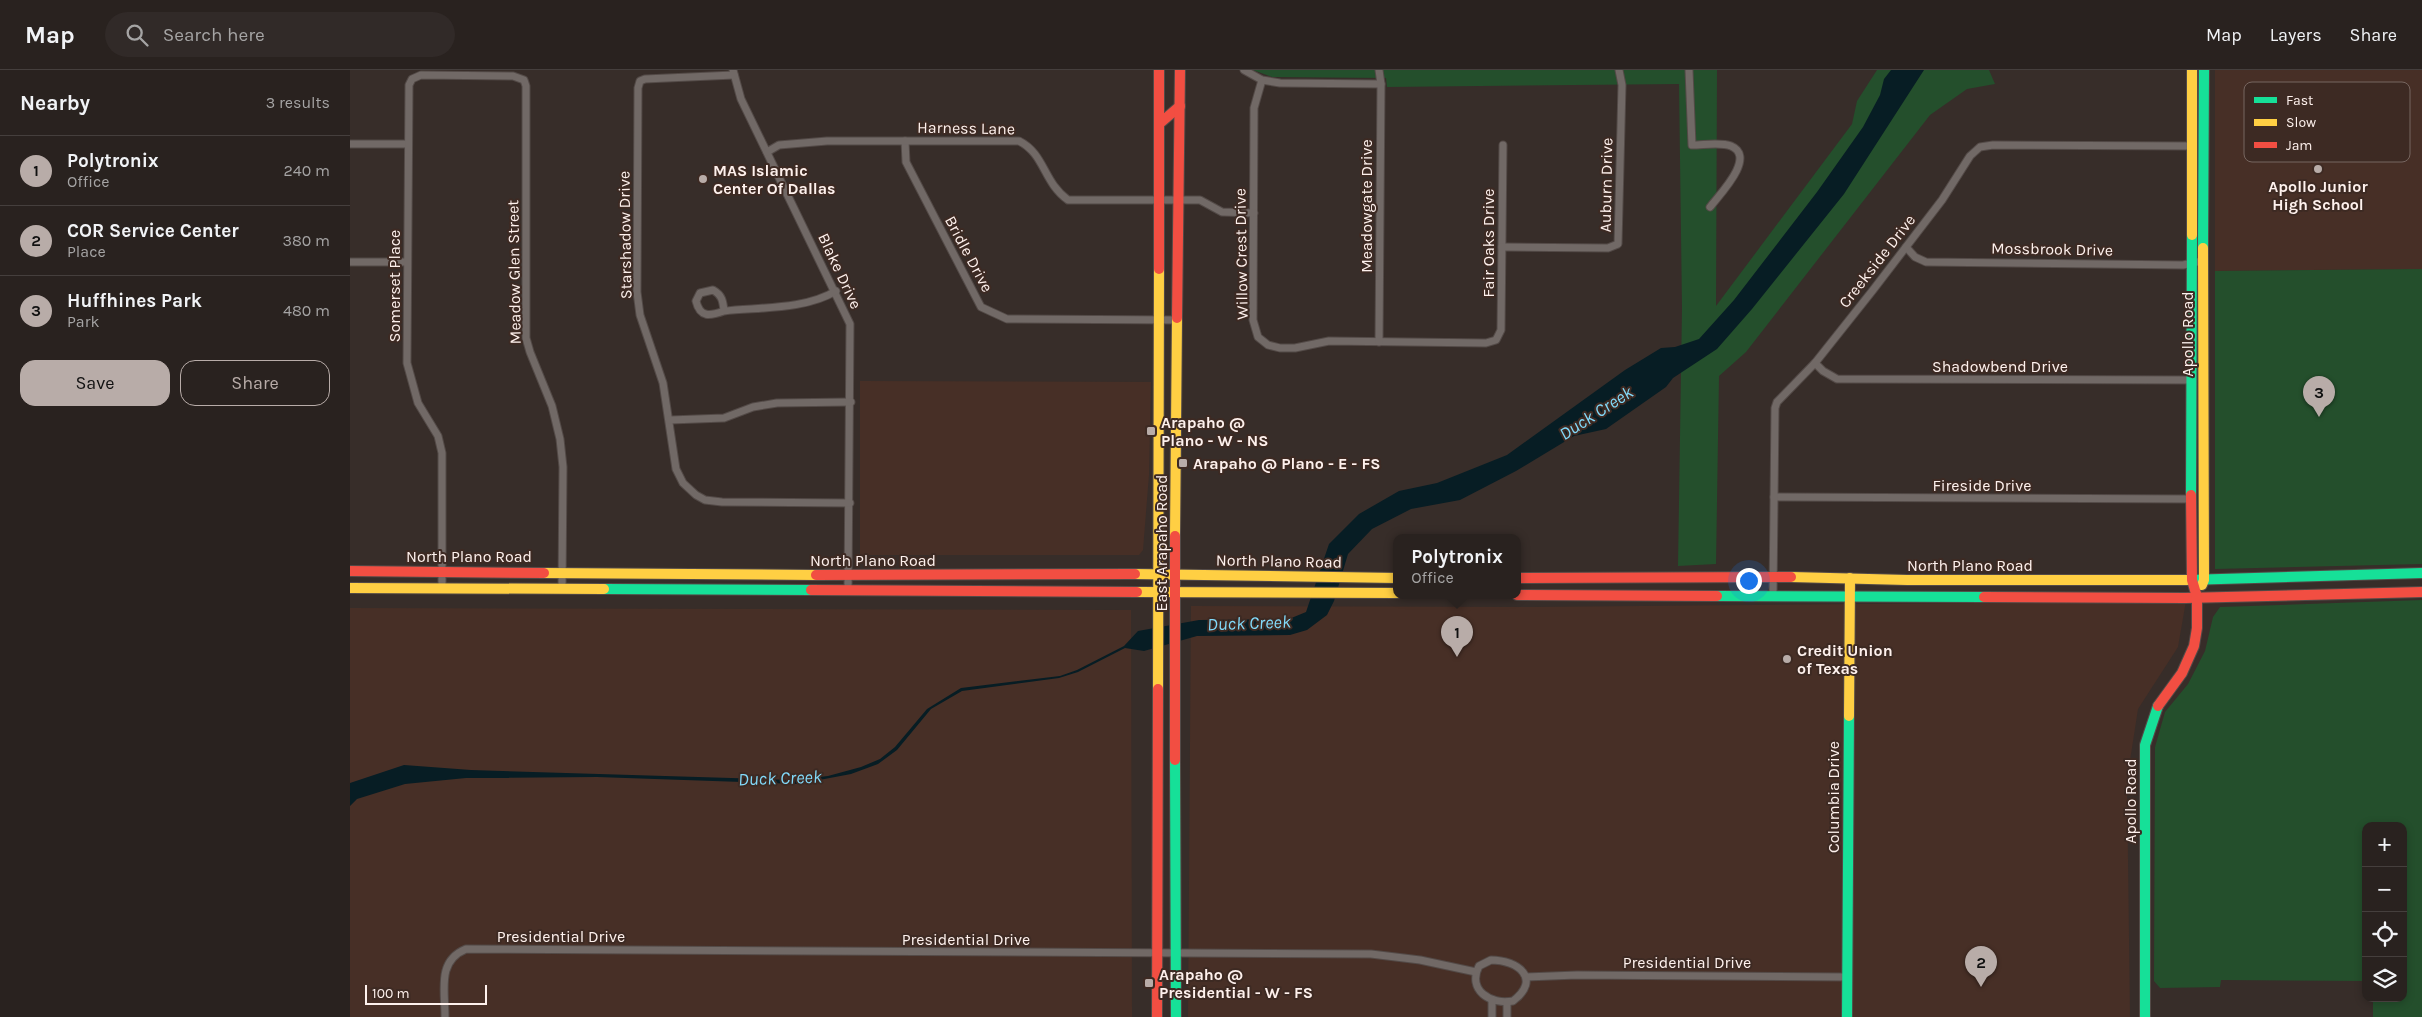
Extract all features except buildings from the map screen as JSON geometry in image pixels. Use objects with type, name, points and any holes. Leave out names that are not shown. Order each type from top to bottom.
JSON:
[{"type":"main road","name":"East Arapaho Road","points":[[1157,1017],[1160,70]]},
{"type":"main road","name":"East Arapaho Road","points":[[1176,1017],[1175,574],[1180,70]]},
{"type":"main road","name":"Apollo Road","points":[[2145,1017],[2145,745],[2155,710],[2182,673],[2194,646],[2197,628],[2196,597],[2192,580],[2190,499],[2192,70]]},
{"type":"main road","name":"Apollo Road","points":[[2196,597],[2204,580],[2202,261],[2204,70]]},
{"type":"main road","points":[[1160,124],[1180,106]]},
{"type":"main road","name":"North Plano Road","points":[[350,570],[848,575],[1175,574],[1393,578]]},
{"type":"main road","name":"North Plano Road","points":[[1521,578],[1773,577],[2204,580],[2422,573]]},
{"type":"main road","points":[[690,574],[690,589]]},
{"type":"main road","points":[[1674,577],[1674,595]]},
{"type":"main road","name":"Columbia Drive","points":[[1847,1017],[1850,578]]},
{"type":"main road","points":[[2040,596],[2041,580]]},
{"type":"main road","name":"North Plano Road","points":[[350,588],[1393,593]]},
{"type":"main road","name":"North Plano Road","points":[[1521,595],[2196,597],[2422,592]]},
{"type":"street","points":[[1244,70],[1262,80],[1280,83],[1381,84]]},
{"type":"street","name":"Meadowgate Drive","points":[[1379,70],[1381,84],[1379,342]]},
{"type":"street","name":"Auburn Drive","points":[[1502,247],[1608,248],[1618,244],[1622,85],[1618,70]]},
{"type":"street","points":[[1689,70],[1692,145],[1731,146],[1738,151],[1740,158],[1738,170],[1710,207]]},
{"type":"street","name":"Blake Drive","points":[[733,73],[741,99],[836,291],[850,324],[851,402],[848,589]]},
{"type":"street","name":"Starshadow Drive","points":[[733,73],[646,79],[640,81],[638,88],[637,292],[640,315],[664,384],[676,469],[683,483],[705,500],[722,502],[850,503]]},
{"type":"street","name":"Somerset Place","points":[[442,588],[442,453],[438,436],[418,403],[408,363],[409,84],[412,79],[421,75],[513,76]]},
{"type":"street","name":"Meadow Glen Street","points":[[513,76],[524,80],[526,86],[526,338],[552,406],[560,439],[563,467],[562,589]]},
{"type":"street","name":"Willow Crest Drive","points":[[1262,80],[1254,108],[1253,320],[1258,337],[1268,345],[1280,348],[1295,348],[1329,341],[1486,343],[1496,340]]},
{"type":"street","name":"Bridle Drive","points":[[905,141],[906,162],[982,307],[1007,319],[1178,320]]},
{"type":"street","name":"Harness Lane","points":[[767,152],[779,145],[795,142],[1019,141],[1032,148],[1057,192],[1068,200],[1200,200],[1222,212],[1254,213]]},
{"type":"street","points":[[350,144],[408,144]]},
{"type":"street","name":"Fair Oaks Drive","points":[[1496,340],[1501,330],[1503,144]]},
{"type":"street","name":"Creekside Drive","points":[[1773,595],[1775,408],[1784,394],[1815,363],[1906,247],[1942,200],[1970,156],[1980,147],[1993,145],[2192,146]]},
{"type":"street","name":"Mossbrook Drive","points":[[1906,247],[1915,257],[1926,262],[2190,263],[2202,261]]},
{"type":"street","points":[[350,262],[407,262]]},
{"type":"street","points":[[724,310],[803,303],[824,298],[836,291]]},
{"type":"street","name":"Shadowbend Drive","points":[[1815,363],[1823,371],[1836,379],[2190,380]]},
{"type":"street","points":[[670,420],[724,418],[753,407],[777,403],[851,402]]},
{"type":"street","name":"Fireside Drive","points":[[1774,497],[2190,499]]},
{"type":"street","name":"Presidential Drive","points":[[445,1017],[445,970],[449,960],[456,953],[466,949],[1371,954],[1420,960],[1476,972]]},
{"type":"street","points":[[1499,960],[1518,966],[1526,977],[1524,989],[1519,996],[1507,1002],[1485,997],[1477,986],[1476,972],[1484,962],[1499,960]]},
{"type":"street","name":"Presidential Drive","points":[[1526,977],[1847,977]]},
{"type":"street","points":[[1492,1000],[1492,1017]]},
{"type":"street","points":[[1507,1002],[1507,1017]]},
{"type":"shaded area","name":"Apollo Junior High School","points":[[2215,70],[2422,70],[2422,269],[2215,271]]},
{"type":"shaded area","points":[[860,381],[1151,382],[1149,475],[1143,550],[1139,555],[860,555]]},
{"type":"shaded area","points":[[2186,601],[2178,647],[2138,709],[2127,780],[2130,1017],[1188,1017],[1191,606],[1532,607]]},
{"type":"shaded area","points":[[350,608],[1131,610],[1132,1017],[350,1017]]},
{"type":"green space","points":[[1253,70],[1717,70],[1716,306],[1852,124],[1857,101],[1877,70],[1989,70],[1995,84],[1967,89],[1930,115],[1746,352],[1719,376],[1716,564],[1678,566],[1682,308],[1679,84],[1387,87],[1386,78],[1272,77]]},
{"type":"green space","points":[[2422,269],[2422,564],[2215,569],[2215,271]]},
{"type":"green space","points":[[2422,600],[2422,1017],[2373,1017],[2373,1002],[2407,1002],[2407,822],[2362,822],[2362,981],[2221,980],[2220,987],[2160,988],[2154,981],[2155,747],[2165,712],[2188,684],[2205,651],[2213,617],[2220,607]]},
{"type":"water","name":"Duck Creek","points":[[1891,70],[1924,70],[1844,194],[1752,309],[1717,349],[1673,378],[1666,387],[1606,429],[1574,436],[1516,471],[1460,500],[1411,509],[1372,529],[1348,554],[1334,601],[1327,615],[1307,630],[1290,635],[1197,636],[1144,651],[1125,648],[1078,672],[1059,678],[962,691],[931,709],[897,750],[878,764],[851,774],[798,784],[597,777],[466,778],[405,784],[357,799],[350,806],[350,783],[404,765],[471,770],[793,780],[828,776],[861,767],[880,759],[895,747],[927,709],[961,688],[1060,676],[1077,670],[1124,646],[1138,631],[1199,620],[1289,619],[1306,612],[1329,544],[1359,514],[1399,491],[1437,483],[1507,455],[1625,370],[1661,348],[1675,347],[1699,339],[1734,300],[1817,192],[1863,127],[1880,95],[1884,79]]},
{"type":"traffic: fast","points":[[2203,248],[2204,70]]},
{"type":"traffic: fast","points":[[2191,495],[2192,235]]},
{"type":"traffic: fast","points":[[2187,580],[2422,573]]},
{"type":"traffic: fast","points":[[604,589],[811,590]]},
{"type":"traffic: fast","points":[[1717,596],[1984,597]]},
{"type":"traffic: fast","points":[[2145,1017],[2145,745],[2158,706]]},
{"type":"traffic: fast","points":[[1847,1017],[1849,716]]},
{"type":"traffic: fast","points":[[1175,760],[1176,1017]]},
{"type":"traffic: slow","points":[[2192,70],[2192,235]]},
{"type":"traffic: slow","points":[[2202,585],[2204,580],[2203,248]]},
{"type":"traffic: slow","points":[[1158,689],[1159,269]]},
{"type":"traffic: slow","points":[[1175,536],[1177,318]]},
{"type":"traffic: slow","points":[[544,573],[816,575]]},
{"type":"traffic: slow","points":[[1135,574],[1393,578]]},
{"type":"traffic: slow","points":[[1791,577],[1907,580],[2187,580]]},
{"type":"traffic: slow","points":[[1849,716],[1850,578]]},
{"type":"traffic: slow","points":[[350,588],[604,589]]},
{"type":"traffic: slow","points":[[1137,592],[1393,593]]},
{"type":"traffic: jam","points":[[1159,70],[1159,269]]},
{"type":"traffic: jam","points":[[1177,318],[1180,70]]},
{"type":"traffic: jam","points":[[1159,124],[1180,106]]},
{"type":"traffic: jam","points":[[2158,706],[2182,673],[2194,646],[2197,628],[2197,597],[2192,580],[2191,495]]},
{"type":"traffic: jam","points":[[1175,536],[1175,760]]},
{"type":"traffic: jam","points":[[350,571],[544,573]]},
{"type":"traffic: jam","points":[[816,575],[1135,574]]},
{"type":"traffic: jam","points":[[1521,578],[1791,577]]},
{"type":"traffic: jam","points":[[811,590],[1137,592]]},
{"type":"traffic: jam","points":[[1984,597],[2185,598],[2422,592]]},
{"type":"traffic: jam","points":[[1521,595],[1717,596]]},
{"type":"traffic: jam","points":[[1157,1017],[1158,689]]},
{"type":"place","name":"Apollo Junior High School","points":[[2318,169]]},
{"type":"place","name":"MAS Islamic Center Of Dallas","points":[[703,179]]},
{"type":"place","name":"Huffhines Park","points":[[2319,417]]},
{"type":"place","name":"Arapaho @ Plano - W - NS","points":[[1151,431]]},
{"type":"place","name":"Arapaho @ Plano - E - FS","points":[[1183,463]]},
{"type":"place","name":"Polytronix","points":[[1457,657]]},
{"type":"place","name":"Credit Union of Texas","points":[[1787,659]]},
{"type":"place","name":"Arapaho @ Presidential - W - FS","points":[[1149,983]]},
{"type":"place","name":"COR Service Center","points":[[1981,987]]}]
